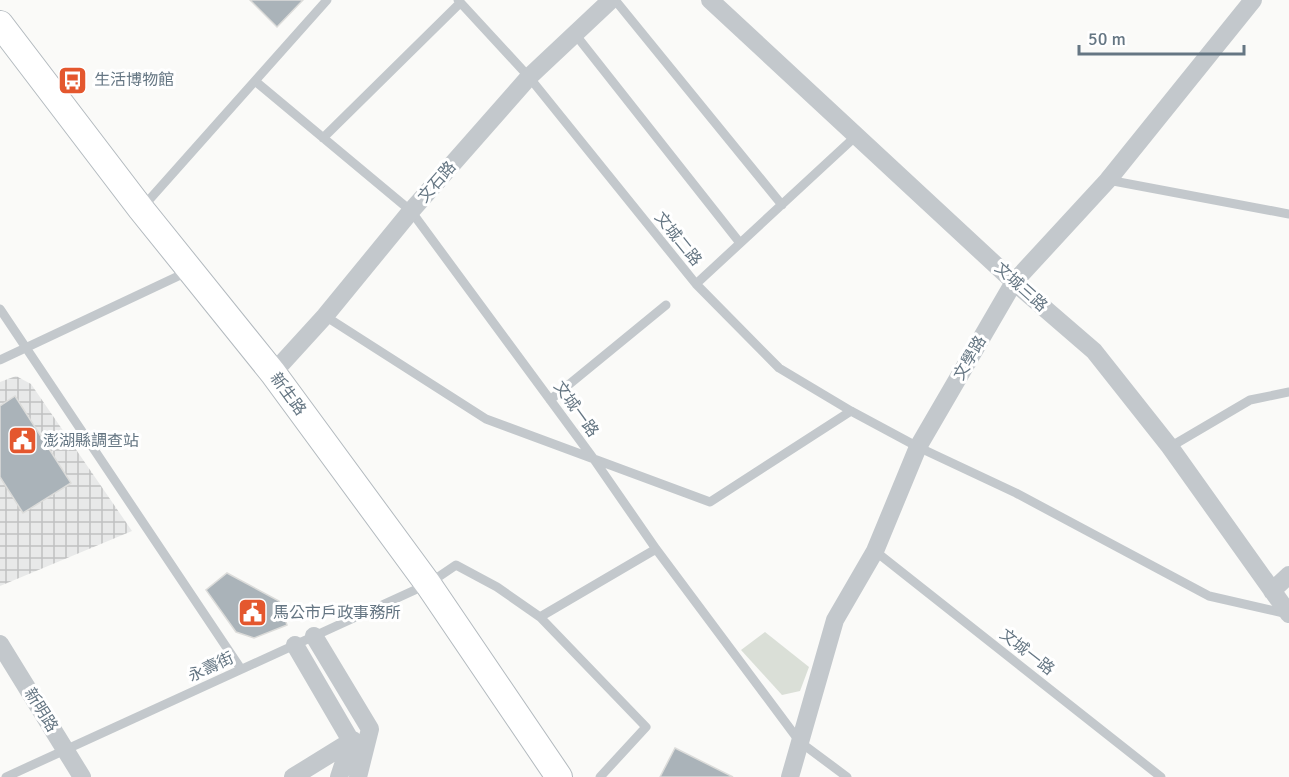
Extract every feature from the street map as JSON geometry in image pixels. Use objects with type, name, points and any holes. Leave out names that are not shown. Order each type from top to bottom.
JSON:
[{"type":"main road","name":"新生路","points":[[0,24],[141,209],[273,373],[428,584],[559,777]]},
{"type":"street","name":"文石路","points":[[273,373],[325,316],[411,211],[529,77],[613,0]]},
{"type":"street","name":"文城三路","points":[[710,0],[1014,282],[1094,351],[1170,447],[1289,614]]},
{"type":"street","name":"文學路","points":[[790,777],[835,620],[875,551],[918,447],[1014,282],[1108,180],[1253,0]]},
{"type":"street","points":[[1272,591],[1289,575]]},
{"type":"street","points":[[314,636],[370,729],[358,777]]},
{"type":"street","name":"新明路","points":[[0,644],[82,777]]},
{"type":"street","points":[[294,645],[351,741],[339,777]]},
{"type":"street","points":[[292,777],[370,729]]},
{"type":"lane","points":[[141,209],[327,0]]},
{"type":"lane","points":[[613,0],[782,205]]},
{"type":"lane","points":[[323,138],[459,1]]},
{"type":"lane","name":"文城二路","points":[[459,1],[529,77],[696,284],[779,368],[851,411],[918,447],[1016,493],[1209,596],[1289,614]]},
{"type":"lane","points":[[575,34],[740,243]]},
{"type":"lane","name":"文城一路","points":[[255,81],[411,211],[593,458],[656,549],[800,742],[847,777]]},
{"type":"lane","points":[[696,284],[856,136]]},
{"type":"lane","points":[[1108,180],[1289,214]]},
{"type":"lane","points":[[0,360],[191,270]]},
{"type":"lane","points":[[550,400],[666,306]]},
{"type":"lane","points":[[0,309],[241,669]]},
{"type":"lane","points":[[325,316],[486,419],[710,502],[851,411]]},
{"type":"lane","points":[[1170,447],[1250,400],[1289,392]]},
{"type":"lane","points":[[600,777],[646,727],[540,617],[656,549]]},
{"type":"lane","name":"文城一路","points":[[875,551],[1149,774],[1161,777]]},
{"type":"lane","name":"永壽街","points":[[6,777],[428,584],[456,566],[497,587],[540,617]]},
{"type":"shaded area","name":"澎湖縣調查站","points":[[16,376],[31,384],[132,531],[0,586],[0,382]]},
{"type":"shaded area","points":[[765,632],[809,667],[800,691],[782,695],[741,650]]},
{"type":"building","points":[[250,0],[303,0],[277,27]]},
{"type":"building","name":"澎湖縣調查站","points":[[15,396],[71,483],[23,513],[0,477],[0,406]]},
{"type":"building","name":"馬公市戶政事務所","points":[[227,573],[279,601],[287,625],[254,638],[236,632],[206,590]]},
{"type":"building","points":[[675,748],[733,777],[660,777]]},
{"type":"place","name":"生活博物館","points":[[73,80]]},
{"type":"place","name":"澎湖縣調查站","points":[[22,441]]},
{"type":"place","name":"馬公市戶政事務所","points":[[252,613]]}]
